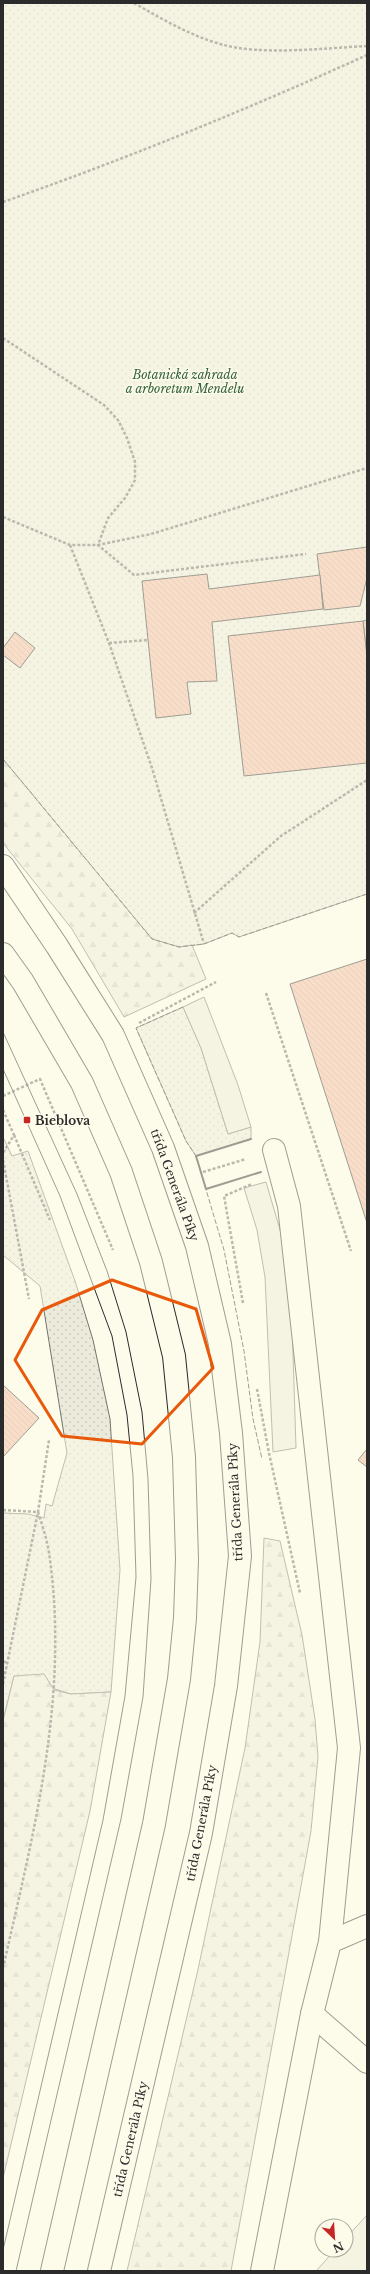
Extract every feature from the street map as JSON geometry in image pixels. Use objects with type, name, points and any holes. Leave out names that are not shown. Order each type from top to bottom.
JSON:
[{"type":"main road","name":"třída Generála Píky","points":[[3,866],[57,946],[113,1035],[163,1148],[197,1246],[220,1344],[230,1433],[240,1556],[226,1686],[200,1833],[99,2271]]},
{"type":"main road","points":[[3,954],[23,982],[82,1083],[122,1172],[151,1262],[174,1356],[184,1457],[187,1558],[185,1618],[179,1679],[154,1824],[52,2271]]},
{"type":"main road","points":[[262,2271],[312,2014],[330,1942],[349,1748],[289,1206],[274,1150]]},
{"type":"main road","points":[[330,1942],[367,1926]]},
{"type":"main road","points":[[312,2014],[367,2062]]},
{"type":"path","points":[[134,3],[184,31],[221,44],[256,49],[293,50],[367,46]]},
{"type":"path","points":[[3,202],[168,140],[367,55]]},
{"type":"path","points":[[3,338],[104,405],[118,420],[127,438],[135,462],[135,480],[125,498],[108,518],[98,545]]},
{"type":"path","points":[[3,517],[70,545],[98,545],[151,534],[367,468]]},
{"type":"path","points":[[70,545],[109,644],[152,768],[204,944]]},
{"type":"path","points":[[98,545],[134,575],[306,554]]},
{"type":"path","points":[[109,644],[148,640]]},
{"type":"path","points":[[194,913],[281,836],[367,780]]},
{"type":"path","points":[[113,1035],[216,982]]},
{"type":"path","points":[[266,993],[351,1251]]},
{"type":"path","points":[[3,1096],[40,1079],[113,1250]]},
{"type":"path","points":[[3,1110],[50,1220]]},
{"type":"path","points":[[3,1153],[14,1135]]},
{"type":"path","points":[[201,1173],[274,1150]]},
{"type":"path","points":[[3,1160],[29,1299]]},
{"type":"path","points":[[243,1305],[224,1196],[257,1182]]},
{"type":"path","points":[[256,1383],[269,1453],[301,1597]]},
{"type":"path","points":[[3,1684],[38,1512],[49,1440]]},
{"type":"path","points":[[3,1510],[38,1512]]},
{"type":"path","points":[[3,1968],[32,1838],[54,1701],[56,1628],[49,1552],[38,1512]]},
{"type":"highlighted area","points":[[112,1280],[196,1309],[213,1368],[142,1444],[62,1436],[15,1360],[42,1310]]},
{"type":"green space","name":"Botanická zahrada a arboretum Mendelu","points":[[3,3],[367,3],[367,894],[239,937],[232,933],[204,944],[179,947],[152,939],[3,759]]},
{"type":"green space","points":[[3,759],[152,939],[179,947],[192,945],[206,979],[124,1017],[72,929],[3,843]]},
{"type":"green space","points":[[183,1007],[201,1048],[228,1134],[251,1127],[251,1139],[196,1156],[186,1141],[136,1028]]},
{"type":"green space","points":[[3,1137],[12,1156],[28,1151],[75,1281],[93,1340],[110,1419],[120,1570],[111,1692],[71,1694],[14,1676],[3,1721],[3,1513],[28,1514],[44,1518],[46,1504],[52,1506],[67,1453],[40,1286],[3,1255]]},
{"type":"green space","points":[[264,1538],[280,1541],[302,1635],[315,1719],[318,1757],[311,1831],[231,2271],[127,2271],[197,1974],[245,1748],[260,1642]]},
{"type":"green space","points":[[44,1674],[54,1690],[71,1694],[111,1692],[90,1811],[3,2178],[3,1721],[14,1676]]},
{"type":"shaded area","points":[[204,997],[238,1085],[251,1127],[228,1134],[201,1048],[183,1007]]},
{"type":"shaded area","points":[[266,1182],[285,1247],[292,1322],[296,1448],[273,1452],[265,1277],[257,1230],[244,1188]]},
{"type":"shaded area","points":[[367,2215],[367,2271],[316,2271],[328,2258],[354,2258],[354,2229]]},
{"type":"building","points":[[367,547],[367,578],[360,606],[324,610],[317,554]]},
{"type":"building","points":[[207,574],[209,589],[320,575],[323,609],[212,622],[217,681],[187,682],[191,714],[156,718],[142,581]]},
{"type":"building","points":[[367,620],[367,657],[363,621]]},
{"type":"building","points":[[363,621],[367,657],[367,763],[244,776],[228,636]]},
{"type":"building","points":[[15,632],[35,648],[20,668],[3,655],[3,648]]},
{"type":"building","points":[[367,959],[367,1223],[290,984]]},
{"type":"building","points":[[3,1385],[39,1418],[3,1457]]},
{"type":"building","points":[[367,1449],[367,1467],[358,1460]]},
{"type":"tram line","points":[[3,1032],[77,1194],[107,1271],[126,1332],[142,1412],[148,1479],[151,1579],[143,1697],[121,1819],[16,2271]]},
{"type":"tram line","points":[[3,1069],[60,1196],[112,1336],[127,1415],[133,1476],[136,1577],[125,1696],[103,1820],[3,2250]]},
{"type":"fence","points":[[3,759],[152,939],[179,947],[204,944],[232,933],[239,937],[367,894]]},
{"type":"fence","points":[[183,1007],[136,1028],[186,1141],[196,1156],[224,1250],[244,1351],[253,1419],[262,1459]]},
{"type":"wall","points":[[251,1139],[196,1156],[206,1189],[261,1172]]},
{"type":"place","name":"Bieblova","points":[[27,1120]]}]
